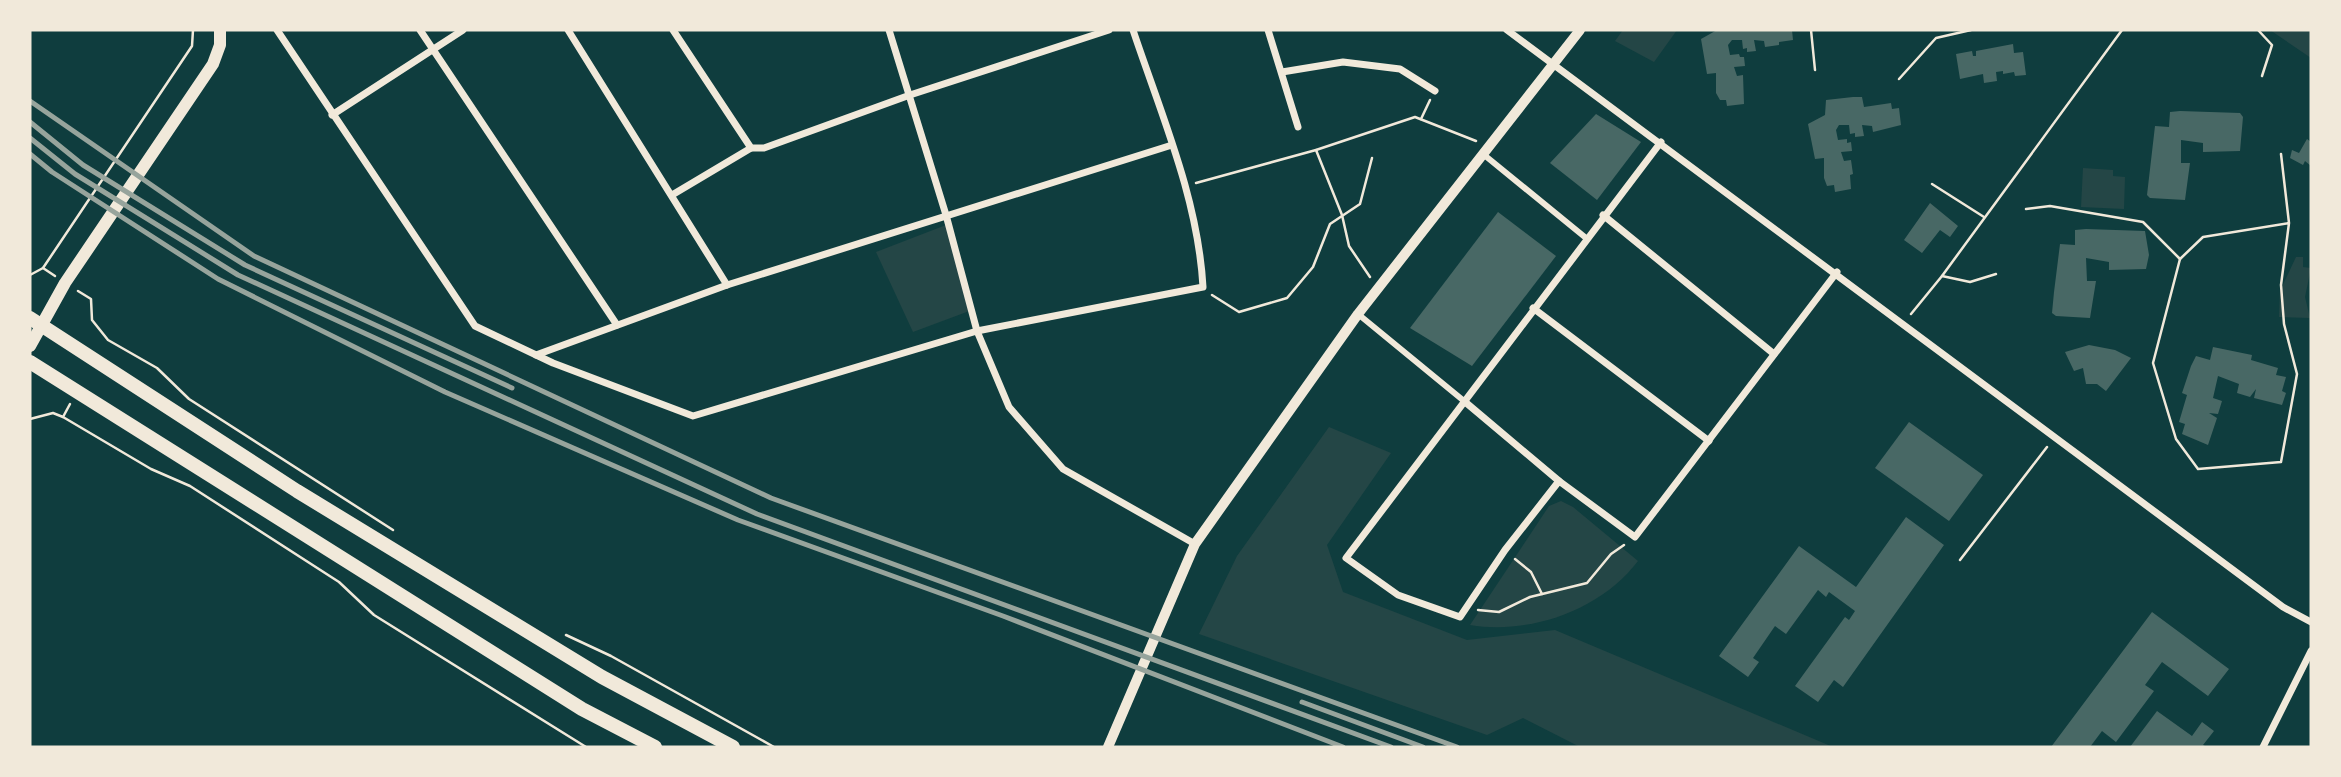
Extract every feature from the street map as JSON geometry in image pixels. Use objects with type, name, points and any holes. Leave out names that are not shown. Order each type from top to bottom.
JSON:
[{"type":"main road","points":[[30,346],[36,322],[213,64],[220,45],[220,30]]},
{"type":"main road","points":[[36,322],[308,498],[602,677],[733,747]]},
{"type":"main road","points":[[30,362],[582,709],[655,747]]},
{"type":"street","points":[[277,30],[332,116],[475,326],[537,355],[693,416],[977,331],[1203,287],[1200,245],[1185,186],[1133,30]]},
{"type":"street","points":[[420,30],[617,325]]},
{"type":"street","points":[[332,116],[463,30]]},
{"type":"street","points":[[568,30],[727,285]]},
{"type":"street","points":[[673,30],[751,148]]},
{"type":"street","points":[[889,30],[946,215],[977,331],[1009,407],[1063,469],[1195,544]]},
{"type":"street","points":[[672,195],[751,148],[764,148],[910,94],[1109,30]]},
{"type":"street","points":[[1268,30],[1298,127]]},
{"type":"street","points":[[1507,30],[1837,272],[1901,326],[2056,437],[2283,607],[2311,622]]},
{"type":"street","points":[[1108,747],[1195,544],[1358,314],[1580,30]]},
{"type":"street","points":[[1282,72],[1343,62],[1400,69],[1435,91]]},
{"type":"street","points":[[1559,481],[1505,550],[1460,617],[1398,595],[1346,558],[1603,215],[1661,142]]},
{"type":"street","points":[[537,355],[727,285],[1172,145]]},
{"type":"street","points":[[1486,150],[1586,238]]},
{"type":"street","points":[[1603,215],[1774,354]]},
{"type":"street","points":[[1358,314],[1559,481],[1635,537],[1837,272]]},
{"type":"street","points":[[1533,308],[1709,441]]},
{"type":"street","points":[[2263,747],[2311,651]]},
{"type":"path","points":[[30,275],[43,268],[192,46],[193,30]]},
{"type":"path","points":[[1811,30],[1815,70]]},
{"type":"path","points":[[1899,79],[1936,38],[1971,30]]},
{"type":"path","points":[[1901,326],[1942,276],[2122,30]]},
{"type":"path","points":[[2258,30],[2272,45],[2262,76]]},
{"type":"path","points":[[1421,119],[1435,91]]},
{"type":"path","points":[[1185,186],[1316,150],[1415,117],[1486,150]]},
{"type":"path","points":[[1316,150],[1342,215],[1349,246],[1377,289]]},
{"type":"path","points":[[2281,154],[2289,223],[2281,285],[2284,324],[2297,374],[2281,462],[2198,468],[2176,439],[2154,363],[2180,259],[2203,237],[2289,223]]},
{"type":"path","points":[[1203,287],[1239,312],[1287,298],[1313,267],[1330,224],[1360,204],[1372,158]]},
{"type":"path","points":[[1933,184],[1983,217]]},
{"type":"path","points":[[2026,209],[2050,206],[2143,222],[2180,259]]},
{"type":"path","points":[[1942,276],[1970,282],[1996,274]]},
{"type":"path","points":[[91,299],[92,320],[107,340],[157,368],[189,399],[401,535]]},
{"type":"path","points":[[30,419],[52,413],[63,417],[151,469],[190,486],[339,582],[374,615],[586,747]]},
{"type":"path","points":[[1960,559],[2056,437]]},
{"type":"path","points":[[1467,608],[1499,612],[1542,594],[1587,583],[1611,554],[1635,537]]},
{"type":"path","points":[[1505,550],[1531,572],[1542,594]]},
{"type":"path","points":[[565,635],[611,656],[774,747]]},
{"type":"shaded area","points":[[1623,30],[1677,30],[1654,62],[1615,41]]},
{"type":"shaded area","points":[[2270,30],[2311,30],[2311,58]]},
{"type":"shaded area","points":[[2083,168],[2113,170],[2113,176],[2125,177],[2124,209],[2081,207]]},
{"type":"shaded area","points":[[946,225],[972,310],[913,332],[876,252]]},
{"type":"shaded area","points":[[2296,257],[2303,257],[2303,267],[2311,268],[2305,297],[2310,318],[2279,317],[2280,291]]},
{"type":"shaded area","points":[[1329,427],[1391,453],[1327,545],[1343,592],[1467,640],[1555,630],[1833,747],[1580,747],[1523,718],[1487,735],[1199,634],[1237,556]]},
{"type":"shaded area","points":[[1561,501],[1573,507],[1638,561],[1605,593],[1563,615],[1516,626],[1470,625],[1549,506]]},
{"type":"building","points":[[1717,30],[1792,30],[1793,40],[1779,42],[1779,45],[1765,47],[1764,41],[1754,40],[1756,51],[1747,52],[1747,48],[1743,49],[1742,40],[1732,40],[1728,45],[1730,55],[1739,54],[1744,57],[1745,66],[1734,67],[1737,76],[1743,75],[1744,104],[1727,106],[1726,100],[1720,100],[1716,93],[1716,73],[1707,74],[1701,39]]},
{"type":"building","points":[[2013,44],[2014,53],[2023,52],[2026,75],[1996,72],[1997,81],[1984,83],[1983,74],[1960,79],[1956,54],[1972,51],[1973,56],[1976,56],[1976,51]]},
{"type":"building","points":[[1862,97],[1864,107],[1891,103],[1892,109],[1899,108],[1901,125],[1873,132],[1872,126],[1862,125],[1864,136],[1855,137],[1855,133],[1850,134],[1849,125],[1839,125],[1836,130],[1838,140],[1847,139],[1847,143],[1851,142],[1852,151],[1841,152],[1844,161],[1851,160],[1853,174],[1850,175],[1851,189],[1835,192],[1834,185],[1827,186],[1824,178],[1824,158],[1815,159],[1808,124],[1825,115],[1826,100]]},
{"type":"building","points":[[2170,112],[2240,113],[2243,117],[2240,151],[2203,152],[2203,143],[2181,140],[2181,163],[2190,163],[2185,200],[2150,198],[2147,195],[2155,126],[2169,127]]},
{"type":"building","points":[[1596,114],[1641,142],[1597,200],[1550,163]]},
{"type":"building","points":[[2307,139],[2311,142],[2311,166],[2305,161],[2303,165],[2290,158],[2292,150],[2299,153]]},
{"type":"building","points":[[1930,203],[1958,226],[1950,237],[1940,230],[1922,253],[1904,240]]},
{"type":"building","points":[[1498,212],[1556,256],[1472,366],[1410,328]]},
{"type":"building","points":[[2075,230],[2145,231],[2149,255],[2146,269],[2109,270],[2109,262],[2086,258],[2087,281],[2096,281],[2090,318],[2056,316],[2052,313],[2060,244],[2075,245]]},
{"type":"building","points":[[2089,345],[2115,350],[2131,358],[2106,391],[2097,384],[2086,384],[2083,368],[2074,371],[2065,352]]},
{"type":"building","points":[[2213,347],[2252,355],[2251,360],[2278,368],[2276,375],[2286,377],[2282,391],[2286,393],[2282,405],[2254,398],[2256,389],[2250,397],[2237,393],[2239,384],[2218,376],[2213,398],[2222,401],[2218,414],[2209,413],[2217,418],[2208,445],[2182,434],[2185,424],[2179,422],[2187,395],[2182,393],[2191,366],[2196,356],[2210,360]]},
{"type":"building","points":[[1909,422],[1983,475],[1949,521],[1875,468]]},
{"type":"building","points":[[1906,517],[1944,545],[1843,687],[1834,680],[1818,702],[1795,686],[1845,617],[1849,620],[1855,611],[1829,592],[1826,597],[1818,590],[1786,634],[1775,626],[1753,658],[1759,662],[1748,677],[1719,656],[1799,546],[1856,587]]},
{"type":"building","points":[[2152,612],[2229,669],[2208,696],[2162,662],[2145,685],[2154,691],[2116,742],[2102,731],[2090,747],[2051,747]]},
{"type":"building","points":[[2157,711],[2192,736],[2202,722],[2214,731],[2203,745],[2207,747],[2130,747]]},
{"type":"railway","points":[[30,101],[254,256],[771,498],[1457,747]]},
{"type":"railway","points":[[30,122],[83,165],[245,265],[512,388]]},
{"type":"railway","points":[[30,138],[75,174],[238,275],[757,514],[1391,747]]},
{"type":"railway","points":[[30,154],[52,172],[218,279],[445,392],[738,520],[1003,616],[1343,747]]},
{"type":"railway","points":[[1302,702],[1423,747]]}]
